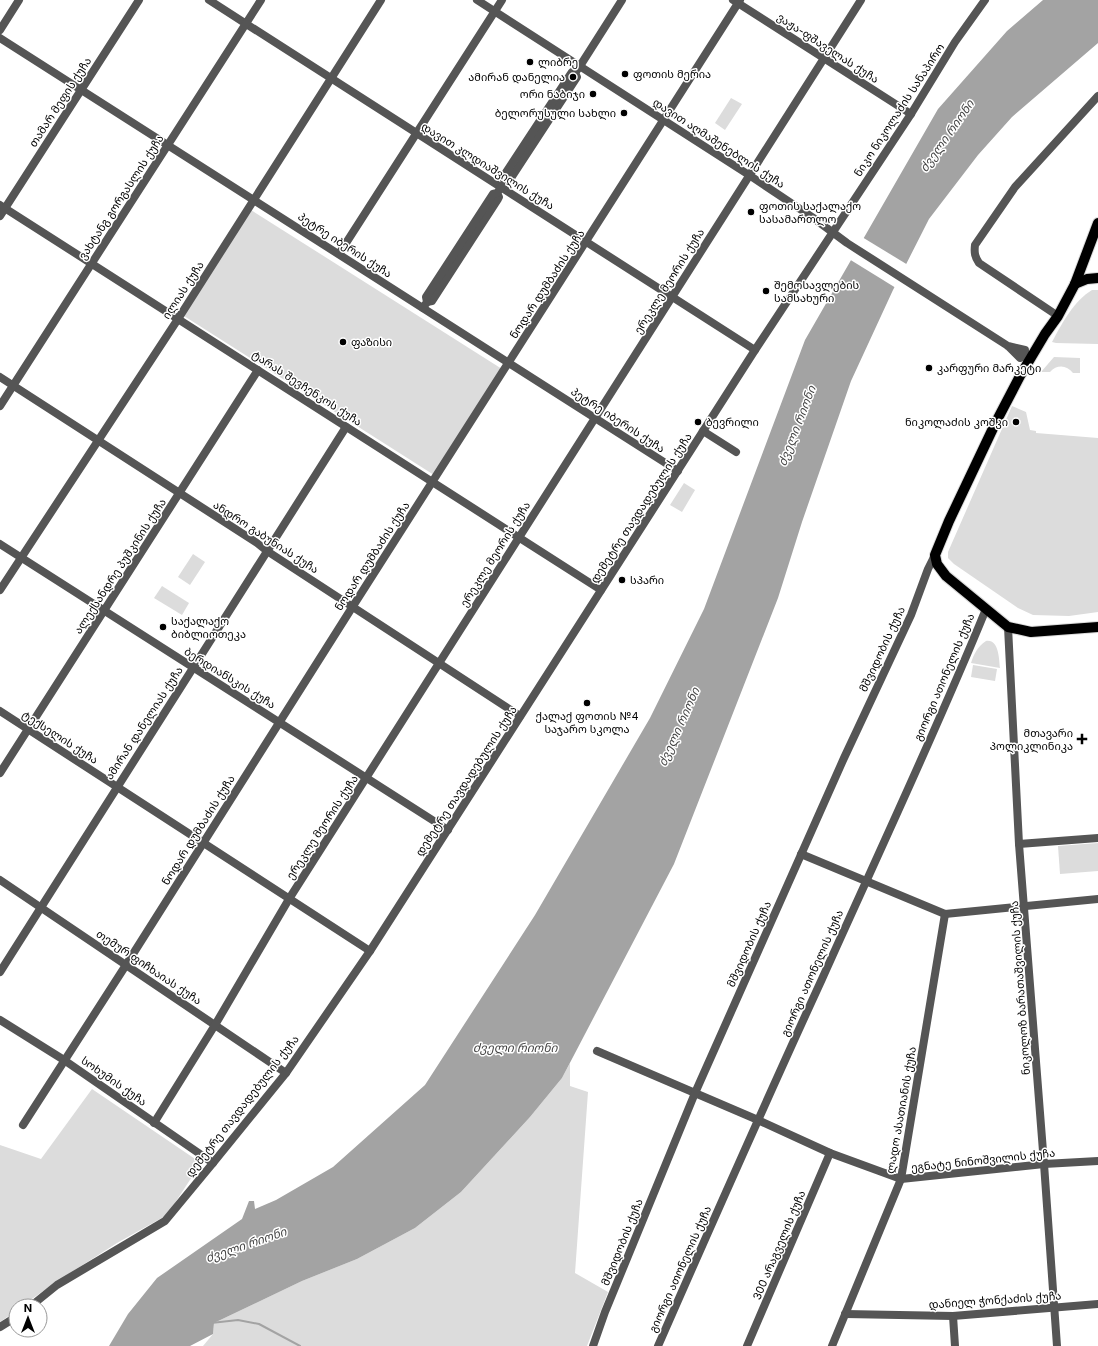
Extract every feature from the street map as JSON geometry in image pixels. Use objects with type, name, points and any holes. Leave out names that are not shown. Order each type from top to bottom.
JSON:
[{"type":"main road","points":[[1098,223],[1094,245],[1075,284],[1058,316],[1042,339],[1020,376],[986,442],[949,521],[935,555],[937,564],[946,576],[1008,627],[1031,632],[1098,627]]},
{"type":"main road","points":[[1075,284],[1087,279],[1098,278]]},
{"type":"street","points":[[0,30],[19,0]]},
{"type":"street","name":"თამარ მეფის ქუჩა","points":[[0,216],[2,207],[81,90],[139,0]]},
{"type":"street","name":"დავით კლდიაშვილის ქუჩა","points":[[209,0],[755,350]]},
{"type":"street","name":"ვახტანგ გორგასლის ქუჩა","points":[[0,406],[261,0]]},
{"type":"street","name":"ილიას ქუჩა","points":[[0,590],[178,319],[381,0]]},
{"type":"street","name":"დავით აღმაშენებლის ქუჩა","points":[[477,0],[577,69],[663,120],[812,217],[847,243],[1019,352]]},
{"type":"street","points":[[339,254],[502,0]]},
{"type":"street","points":[[425,305],[426,297],[493,194],[501,187],[503,177],[572,72],[577,69],[622,0]]},
{"type":"street","name":"ერეკლე მეორის ქუჩა","points":[[154,1123],[215,1025],[289,899],[860,0]]},
{"type":"street","name":"ნიკო ნიკოლაძის სანაპირო","points":[[832,232],[911,114],[955,42],[985,0]]},
{"type":"street","name":"ვაჟა-ფშაველას ქუჩა","points":[[737,1],[911,114]]},
{"type":"street","name":"ნოდარ დუმბაძის ქუჩა","points":[[23,1125],[432,482],[509,364],[737,1]]},
{"type":"street","name":"პეტრე იბერის ქუჩა","points":[[0,38],[339,254],[425,305],[509,364],[678,472]]},
{"type":"street","points":[[1058,316],[979,263],[974,252],[975,245],[1015,187],[1098,97]]},
{"type":"street","name":"ტარას შევჩენკოს ქუჩა","points":[[2,207],[601,590]]},
{"type":"street","name":"დემეტრე თავდადებულის ქუჩა","points":[[41,1298],[57,1285],[165,1221],[213,1164],[286,1072],[370,951],[832,232]]},
{"type":"street","points":[[1020,376],[1019,352],[1042,339]]},
{"type":"street","name":"ალექსანდრე პუშკინის ქუჩა","points":[[0,773],[258,370]]},
{"type":"street","name":"ანდრო გაბუნიას ქუჩა","points":[[0,376],[520,716]]},
{"type":"street","name":"ამირან დანელიას ქუჩა","points":[[0,972],[116,787],[346,427]]},
{"type":"street","points":[[703,431],[736,452]]},
{"type":"street","name":"ბერდიანსკის ქუჩა","points":[[0,544],[448,830]]},
{"type":"street","name":"მშვიდობის ქუჩა","points":[[593,1346],[605,1312],[695,1093],[844,758],[911,615],[928,569],[935,555]]},
{"type":"street","points":[[928,569],[946,576]]},
{"type":"street","name":"გიორგი ათონელის ქუჩა","points":[[658,1346],[970,649],[986,609]]},
{"type":"street","name":"ნიკოლოზ ბარათაშვილის ქუჩა","points":[[1008,627],[1019,844],[1057,1346]]},
{"type":"street","name":"ტექსელის ქუჩა","points":[[0,711],[370,951]]},
{"type":"street","points":[[1019,844],[1098,838]]},
{"type":"street","points":[[801,854],[945,914],[1098,899]]},
{"type":"street","name":"თემურ ფიჩხაიას ქუჩა","points":[[0,880],[286,1072]]},
{"type":"street","name":"ლადო ასათიანის ქუჩა","points":[[832,1346],[901,1179],[945,914]]},
{"type":"street","name":"სოხუმის ქუჩა","points":[[0,1020],[64,1060],[213,1164]]},
{"type":"street","name":"ეგნატე ნინოშვილის ქუჩა","points":[[597,1051],[758,1120],[830,1153],[901,1179],[1044,1164],[1098,1161]]},
{"type":"street","name":"300 არაგველის ქუჩა","points":[[747,1346],[830,1153]]},
{"type":"street","name":"დანიელ ჭონქაძის ქუჩა","points":[[845,1314],[953,1316],[1098,1304]]},
{"type":"street","points":[[953,1316],[955,1346]]},
{"type":"shaded area","points":[[731,98],[742,104],[725,130],[715,123]]},
{"type":"shaded area","name":"ფაზისი","points":[[251,210],[502,369],[434,475],[184,316]]},
{"type":"shaded area","points":[[1092,290],[1098,290],[1098,344],[1052,342],[1064,320],[1074,306]]},
{"type":"shaded area","points":[[1054,357],[1080,358],[1080,373],[1073,373],[1068,368],[1062,366],[1053,369],[1050,372],[1041,372]]},
{"type":"shaded area","points":[[1012,406],[1026,412],[1030,430],[1036,431],[1036,433],[1098,438],[1098,612],[1069,616],[1033,615],[1018,608],[954,564],[948,558],[948,552]]},
{"type":"shaded area","points":[[684,483],[695,490],[682,512],[670,505]]},
{"type":"shaded area","points":[[193,554],[205,562],[190,585],[178,577]]},
{"type":"shaded area","points":[[162,586],[189,603],[182,615],[154,598]]},
{"type":"shaded area","points":[[986,641],[994,643],[996,646],[999,655],[1000,668],[971,663],[976,651]]},
{"type":"shaded area","points":[[973,665],[997,669],[995,681],[971,677]]},
{"type":"shaded area","points":[[1098,843],[1098,871],[1060,874],[1058,846]]},
{"type":"shaded area","points":[[570,1063],[570,1086],[588,1092],[575,1273],[608,1292],[587,1346],[203,1346],[213,1334],[214,1323],[302,1281],[357,1259],[415,1228],[461,1192],[530,1117],[562,1078]]},
{"type":"shaded area","points":[[92,1089],[201,1163],[167,1215],[117,1243],[33,1298],[8,1298],[8,1316],[0,1322],[0,1145],[41,1159]]},
{"type":"water","name":"ძველი რიონი","points":[[1043,0],[1098,0],[1098,43],[1012,117],[978,155],[929,219],[893,290],[851,381],[802,522],[778,598],[674,864],[562,1078],[530,1117],[461,1192],[415,1228],[357,1259],[302,1281],[214,1323],[213,1334],[190,1346],[109,1346],[128,1314],[157,1278],[242,1219],[249,1201],[254,1201],[255,1209],[276,1200],[333,1167],[425,1085],[535,915],[650,718],[704,609],[805,340],[938,109],[1007,31]]},
{"type":"pier","points":[[862,237],[908,265],[896,288],[849,259]]},
{"type":"waterway","points":[[211,1323],[238,1320],[259,1324],[300,1346]]},
{"type":"place","name":"ლიბრე","points":[[530,62]]},
{"type":"place","name":"ფოთის მერია","points":[[625,74]]},
{"type":"place","name":"ამირან დანელია","points":[[573,77]]},
{"type":"place","name":"ორი ნაბიჯი","points":[[593,94]]},
{"type":"place","name":"ბელორუსული სახლი","points":[[624,113]]},
{"type":"place","name":"ფოთის საქალაქო სასამართლო","points":[[751,212]]},
{"type":"place","name":"შემოსავლების სამსახური","points":[[766,291]]},
{"type":"place","name":"ფაზისი","points":[[343,342]]},
{"type":"place","name":"კარფური მარკეტი","points":[[929,368]]},
{"type":"place","name":"ბევრილი","points":[[698,422]]},
{"type":"place","name":"ნიკოლაძის კოშკი","points":[[1016,422]]},
{"type":"place","name":"სპარი","points":[[622,580]]},
{"type":"place","name":"საქალაქო ბიბლიოთეკა","points":[[163,627]]},
{"type":"place","name":"ქალაქ ფოთის №4 საჯარო სკოლა","points":[[587,703]]},
{"type":"place","name":"მთავარი პოლიკლინიკა","points":[[1082,739]]}]
